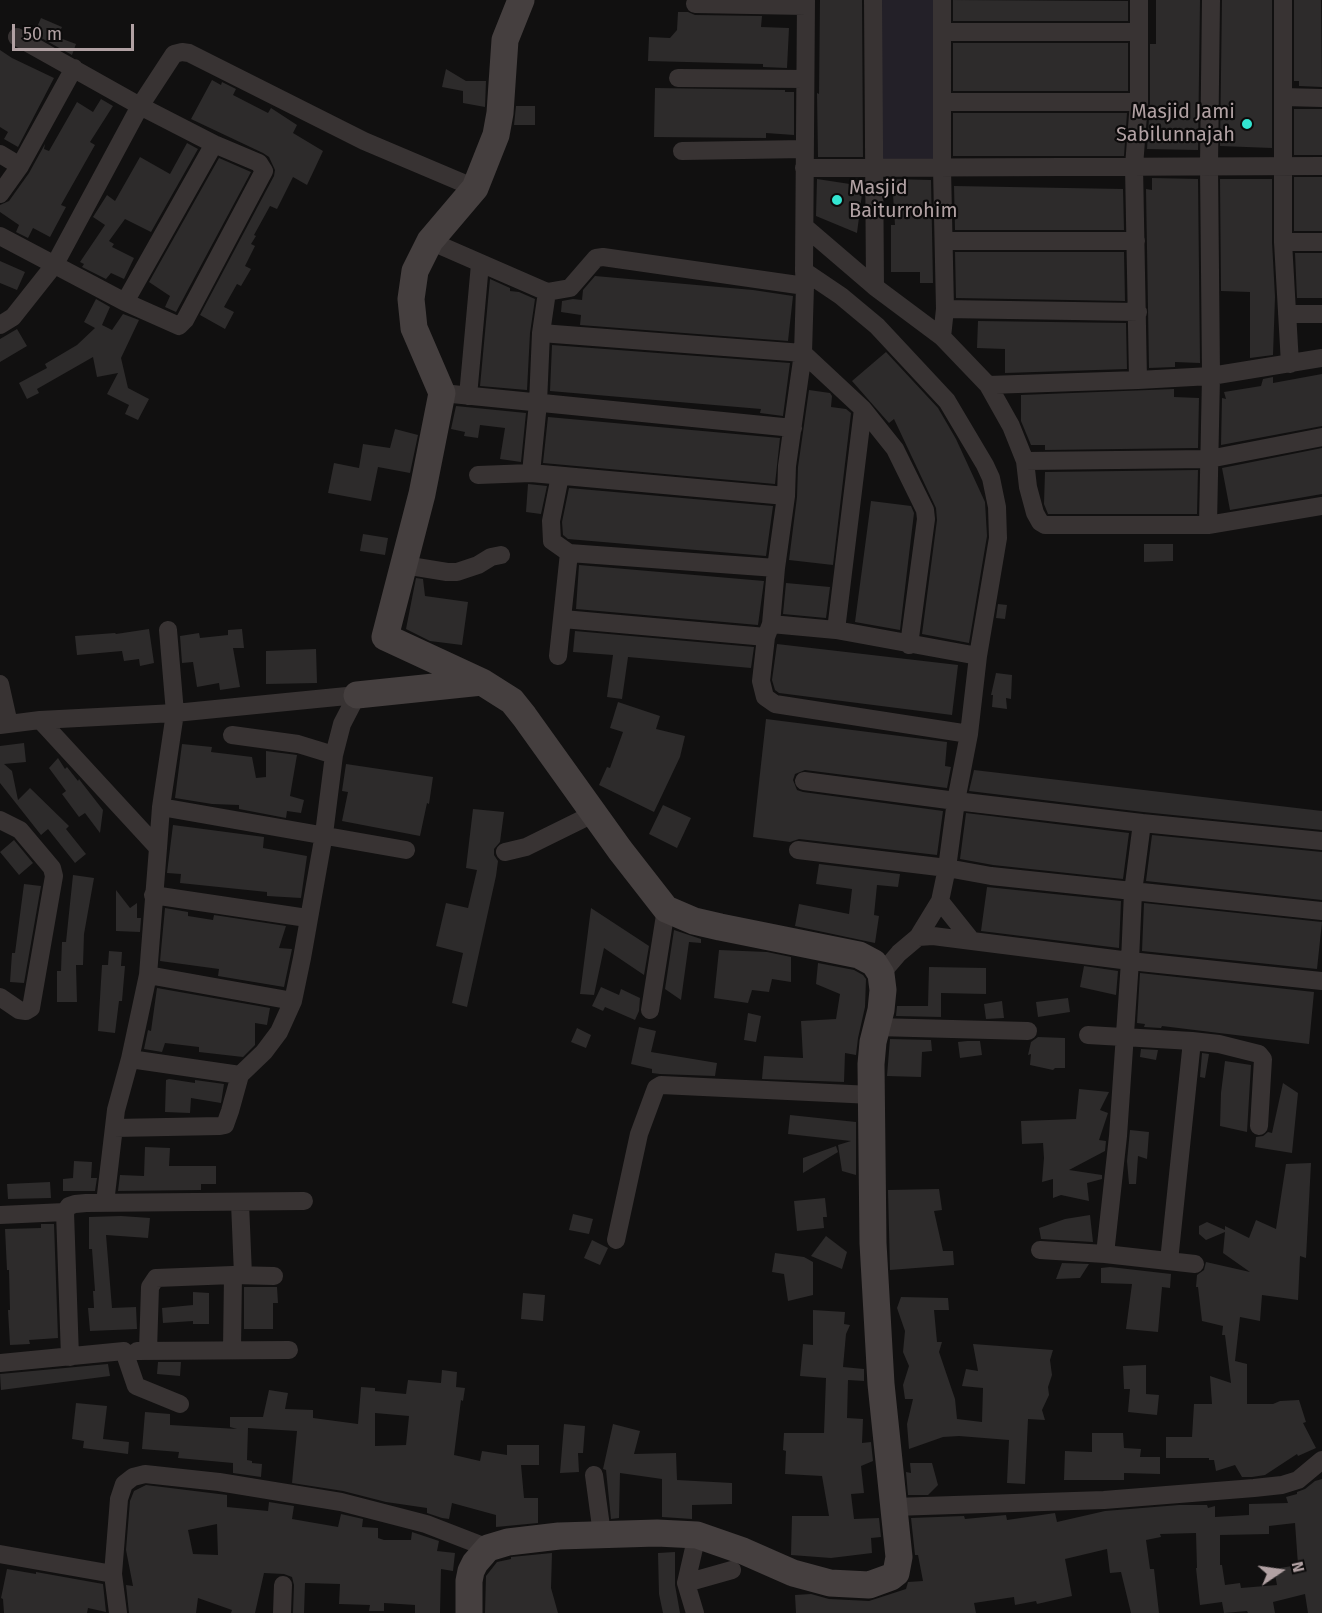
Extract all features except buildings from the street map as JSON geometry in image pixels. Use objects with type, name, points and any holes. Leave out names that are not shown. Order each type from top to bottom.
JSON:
[{"type":"street","points":[[521,0],[505,40],[500,112],[496,135],[479,178],[430,242],[415,271],[412,314],[421,347],[455,394],[793,428]]},
{"type":"street","points":[[873,0],[875,286]]},
{"type":"street","points":[[942,0],[942,168],[945,241],[945,309],[942,337]]},
{"type":"street","points":[[1138,381],[1134,166],[1139,102],[1139,0]]},
{"type":"street","points":[[1208,525],[1211,376],[1209,166],[1211,0]]},
{"type":"street","points":[[1283,0],[1284,242],[1290,364]]},
{"type":"street","points":[[695,4],[806,3],[805,272],[802,352],[787,466],[786,496],[761,681],[765,697],[775,704],[969,734]]},
{"type":"street","points":[[942,32],[1138,32]]},
{"type":"street","points":[[0,236],[126,302],[178,326],[185,320],[264,173],[259,163],[214,144],[140,106],[17,38]]},
{"type":"street","points":[[0,325],[13,317],[55,264],[140,106],[174,54],[189,53],[364,141],[479,178]]},
{"type":"street","points":[[0,194],[20,166],[74,68]]},
{"type":"street","points":[[678,78],[805,79]]},
{"type":"street","points":[[1283,97],[1322,98]]},
{"type":"street","points":[[943,102],[1139,102]]},
{"type":"street","points":[[126,302],[214,144]]},
{"type":"street","points":[[682,151],[804,149]]},
{"type":"street","points":[[0,154],[20,166]]},
{"type":"street","points":[[804,168],[1322,166]]},
{"type":"street","points":[[805,230],[942,337],[988,385],[1011,426],[1025,461],[1028,487],[1035,513],[1040,522],[1045,525],[1208,525],[1322,506]]},
{"type":"street","points":[[945,241],[1137,241]]},
{"type":"street","points":[[430,242],[547,292],[570,288],[596,258],[603,257],[805,272],[841,296],[877,326],[946,401],[988,471],[997,507],[998,538],[978,656],[969,734],[940,901],[918,937],[899,953],[881,974]]},
{"type":"street","points":[[1284,242],[1322,242]]},
{"type":"street","points":[[469,1613],[469,1581],[475,1563],[488,1548],[508,1542],[602,1534],[697,1535],[812,1579],[838,1584],[869,1585],[891,1577],[898,1568],[899,1557],[881,1384],[874,1255],[871,1064],[876,1027],[881,1010],[883,990],[881,974],[874,963],[859,955],[694,921],[666,909],[512,701],[482,682],[385,637],[422,494],[455,394],[480,264]]},
{"type":"street","points":[[531,473],[547,292]]},
{"type":"street","points":[[945,309],[1138,312]]},
{"type":"street","points":[[1287,314],[1322,314]]},
{"type":"street","points":[[542,333],[802,352],[863,409],[894,449],[925,510],[926,519],[909,645]]},
{"type":"street","points":[[988,385],[1138,381],[1211,376],[1322,358]]},
{"type":"street","points":[[836,630],[863,409]]},
{"type":"street","points":[[1025,461],[1209,459],[1322,437]]},
{"type":"street","points":[[478,475],[531,473],[786,496]]},
{"type":"street","points":[[560,476],[550,521],[552,541],[569,553],[776,568]]},
{"type":"street","points":[[558,656],[569,553]]},
{"type":"street","points":[[404,564],[458,572],[478,565],[491,557],[501,555]]},
{"type":"street","points":[[563,619],[768,631],[836,630],[978,656]]},
{"type":"street","points":[[105,1203],[116,1110],[130,1059],[148,975],[161,807],[176,713],[168,630]]},
{"type":"street","points":[[0,684],[4,724],[176,713],[482,682]]},
{"type":"street","points":[[114,1128],[225,1125],[240,1075],[264,1052],[279,1032],[293,1001],[324,834],[334,754],[342,724],[357,695]]},
{"type":"street","points":[[40,720],[158,848]]},
{"type":"street","points":[[232,735],[298,744],[334,754]]},
{"type":"street","points":[[804,781],[1142,823],[1322,841]]},
{"type":"street","points":[[161,807],[406,850]]},
{"type":"street","points":[[505,852],[526,847],[595,813]]},
{"type":"street","points":[[0,820],[20,830],[52,868],[54,876],[31,1008],[26,1011],[19,1010],[0,997]]},
{"type":"street","points":[[1105,1254],[1118,1136],[1133,891],[1142,823]]},
{"type":"street","points":[[798,850],[947,868],[991,876],[1322,911]]},
{"type":"street","points":[[153,895],[307,918]]},
{"type":"street","points":[[940,901],[972,941]]},
{"type":"street","points":[[650,1010],[666,909]]},
{"type":"street","points":[[918,937],[933,936],[1322,981]]},
{"type":"street","points":[[148,975],[293,1001]]},
{"type":"street","points":[[876,1027],[1028,1031]]},
{"type":"street","points":[[1088,1035],[1192,1041],[1249,1050],[1262,1056],[1259,1126]]},
{"type":"street","points":[[1169,1261],[1192,1041]]},
{"type":"street","points":[[130,1059],[240,1075]]},
{"type":"street","points":[[616,1240],[639,1134],[656,1088],[661,1085],[872,1095]]},
{"type":"street","points":[[70,1357],[65,1212],[69,1206],[105,1203],[304,1201]]},
{"type":"street","points":[[232,1349],[238,1275],[240,1203]]},
{"type":"street","points":[[0,1215],[65,1212]]},
{"type":"street","points":[[1040,1250],[1105,1254],[1195,1264]]},
{"type":"street","points":[[148,1351],[150,1287],[153,1281],[160,1277],[274,1276]]},
{"type":"street","points":[[0,1363],[124,1351],[289,1350]]},
{"type":"street","points":[[124,1351],[136,1386],[180,1404]]},
{"type":"street","points":[[894,1507],[1104,1500],[1282,1485],[1298,1480],[1322,1461]]},
{"type":"street","points":[[118,1613],[113,1574],[119,1499],[124,1484],[133,1477],[145,1474],[219,1482],[341,1502],[426,1524],[488,1548]]},
{"type":"street","points":[[594,1475],[602,1534]]},
{"type":"street","points":[[694,1613],[686,1583],[697,1535]]},
{"type":"street","points":[[0,1554],[113,1574]]},
{"type":"street","points":[[686,1583],[732,1570]]},
{"type":"street","points":[[282,1613],[284,1585]]},
{"type":"shaded area","points":[[874,0],[944,0],[943,173],[874,173]]},
{"type":"place","name":"Masjid Jami Sabilunnajah","points":[[1247,124]]},
{"type":"place","name":"Masjid Baiturrohim","points":[[837,200]]}]
